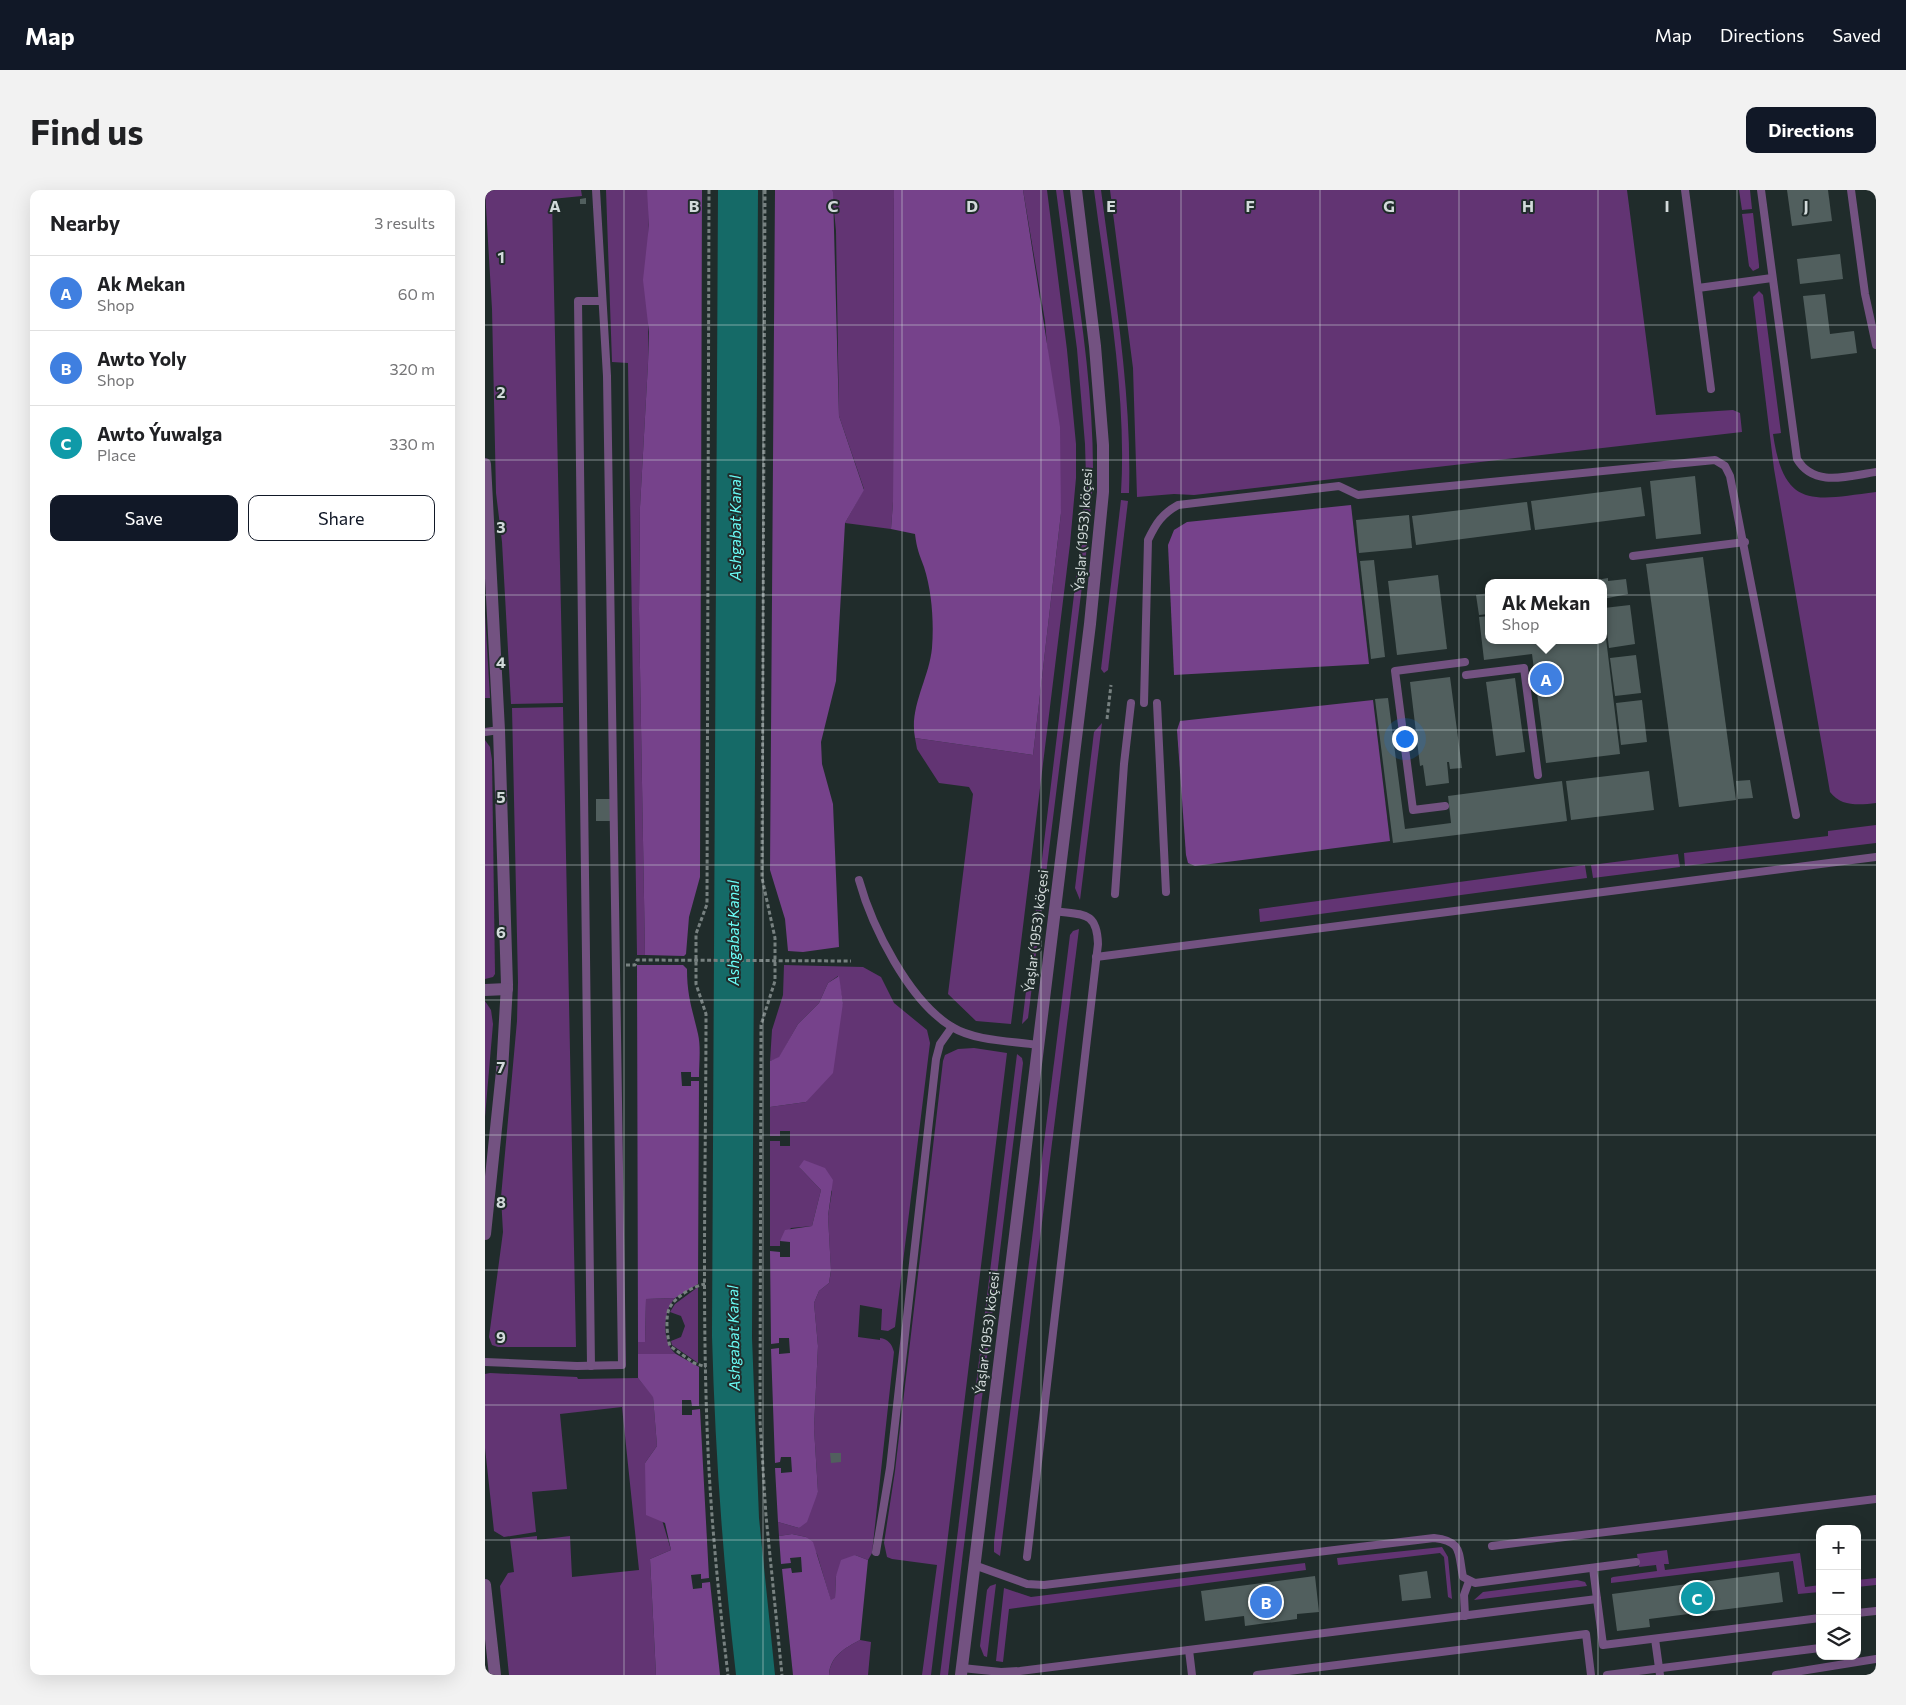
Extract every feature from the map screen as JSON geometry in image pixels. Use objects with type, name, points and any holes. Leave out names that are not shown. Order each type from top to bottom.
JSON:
[{"type":"street","name":"Ýaşlar (1953) köçesi","points":[[962,1672],[1097,556],[1103,492],[1100,397],[1076,190]]},
{"type":"street","points":[[485,464],[499,730],[507,989],[502,1071],[485,1234]]},
{"type":"street","points":[[485,990],[507,989]]},
{"type":"street","points":[[485,1585],[487,1625],[495,1675]]},
{"type":"lane","points":[[485,1362],[591,1366],[622,1365],[607,376],[595,190]]},
{"type":"lane","points":[[1685,190],[1711,389]]},
{"type":"lane","points":[[1761,190],[1797,459],[1808,473],[1819,477],[1876,472]]},
{"type":"lane","points":[[1851,190],[1865,294],[1875,330],[1876,345]]},
{"type":"lane","points":[[1698,288],[1772,278]]},
{"type":"lane","points":[[591,1366],[578,301],[602,300]]},
{"type":"lane","points":[[1144,703],[1148,540],[1156,523],[1165,512],[1179,505],[1339,486],[1358,495],[1715,460],[1725,466],[1730,476],[1745,542],[1796,816]]},
{"type":"lane","points":[[1633,556],[1745,542]]},
{"type":"lane","points":[[1445,806],[1413,810],[1395,671],[1465,662]]},
{"type":"lane","points":[[1466,675],[1524,668],[1538,775]]},
{"type":"lane","points":[[1115,894],[1124,764],[1131,703]]},
{"type":"lane","points":[[1157,703],[1166,892]]},
{"type":"lane","points":[[485,732],[499,730]]},
{"type":"lane","points":[[1096,957],[1876,857]]},
{"type":"lane","points":[[859,880],[865,902],[895,962],[933,1013],[952,1027],[969,1034],[1037,1045]]},
{"type":"lane","points":[[1027,1556],[1096,957],[1097,933],[1092,919],[1084,915],[1054,911]]},
{"type":"lane","points":[[876,1552],[891,1458],[936,1059],[940,1044],[952,1027]]},
{"type":"lane","points":[[1492,1546],[1876,1499]]},
{"type":"lane","points":[[975,1565],[1027,1584],[1043,1585],[1434,1538],[1455,1544],[1459,1552],[1463,1577],[1469,1581],[1481,1582],[1636,1562]]},
{"type":"lane","points":[[1593,1568],[1603,1645],[1816,1619]]},
{"type":"lane","points":[[1465,1616],[1464,1595],[1469,1581]]},
{"type":"lane","points":[[962,1672],[1020,1673],[1597,1599]]},
{"type":"lane","points":[[1861,1613],[1876,1611]]},
{"type":"lane","points":[[1257,1675],[1586,1634],[1591,1675]]},
{"type":"lane","points":[[1655,1639],[1659,1672]]},
{"type":"lane","points":[[1607,1675],[1659,1672],[1816,1649]]},
{"type":"lane","points":[[1189,1650],[1192,1675]]},
{"type":"lane","points":[[1861,1659],[1876,1659]]},
{"type":"lane","points":[[1776,1675],[1845,1660]]},
{"type":"path","points":[[709,190],[707,904],[696,934],[696,984],[706,1014],[705,1284],[706,1367],[712,1516],[728,1675]]},
{"type":"path","points":[[765,190],[762,878],[763,892],[771,912],[774,930],[775,981],[761,1025],[760,1421],[766,1516],[782,1675]]},
{"type":"path","points":[[1107,719],[1111,685]]},
{"type":"path","points":[[637,960],[851,961]]},
{"type":"path","points":[[705,1284],[694,1287],[674,1302],[668,1311],[670,1346],[694,1363],[706,1367]]},
{"type":"shaded area","points":[[485,190],[581,190],[582,196],[552,199],[563,703],[511,704],[502,542],[496,493],[492,309]]},
{"type":"shaded area","points":[[606,190],[647,190],[649,198],[648,363],[640,507],[639,610],[645,955],[637,955],[628,363],[612,362]]},
{"type":"shaded area","points":[[647,190],[702,190],[700,877],[689,917],[686,954],[684,956],[645,955],[639,610],[640,507],[649,332],[643,280],[649,225]]},
{"type":"shaded area","points":[[775,190],[832,190],[833,192],[839,416],[864,490],[845,523],[836,681],[821,742],[822,764],[833,804],[839,947],[803,952],[788,951],[785,919],[770,870]]},
{"type":"shaded area","points":[[832,190],[894,190],[893,502],[891,529],[845,523],[864,489],[839,416],[836,231]]},
{"type":"shaded area","points":[[894,190],[1023,190],[1060,427],[1061,513],[1033,755],[915,738],[915,715],[930,659],[933,628],[931,597],[924,567],[917,548],[915,534],[891,529],[893,502]]},
{"type":"shaded area","points":[[1023,190],[1047,190],[1067,350],[1076,444],[1076,478],[1070,544],[1011,1024],[976,1021],[948,994],[973,794],[969,787],[939,783],[917,749],[915,738],[1033,755],[1061,513],[1045,321]]},
{"type":"shaded area","points":[[1056,190],[1063,190],[1083,334],[1091,406],[1093,478],[1087,546],[1028,1018],[1022,1024],[1080,545],[1086,478],[1077,349]]},
{"type":"shaded area","points":[[1094,190],[1101,190],[1121,342],[1128,417],[1129,493],[1121,493],[1122,455],[1119,379]]},
{"type":"shaded area","points":[[1110,190],[1627,190],[1656,415],[1733,410],[1740,413],[1742,432],[1194,495],[1174,494],[1137,497],[1133,368]]},
{"type":"shaded area","points":[[1739,190],[1750,190],[1752,209],[1742,210]]},
{"type":"shaded area","points":[[1753,213],[1759,268],[1753,271],[1749,266],[1742,214]]},
{"type":"shaded area","points":[[1759,291],[1763,295],[1781,433],[1773,434],[1778,459],[1785,476],[1794,488],[1805,494],[1819,497],[1876,492],[1876,803],[1845,803],[1834,797],[1830,792],[1774,469],[1753,297]]},
{"type":"shaded area","points":[[1121,500],[1128,501],[1108,670],[1104,673],[1101,669]]},
{"type":"shaded area","points":[[1351,505],[1369,664],[1174,675],[1168,545],[1174,530],[1187,522]]},
{"type":"shaded area","points":[[485,613],[490,698],[485,698]]},
{"type":"shaded area","points":[[1373,700],[1390,841],[1195,866],[1188,863],[1177,730],[1180,721]]},
{"type":"shaded area","points":[[563,707],[576,1347],[498,1347],[492,1345],[489,1337],[503,1232],[501,1197],[517,1021],[518,982],[512,708]]},
{"type":"shaded area","points":[[1102,723],[1080,900],[1075,888],[1094,732]]},
{"type":"shaded area","points":[[485,740],[490,747],[492,760],[495,974],[493,977],[485,979]]},
{"type":"shaded area","points":[[1876,825],[1876,843],[1685,866],[1684,853],[1828,836],[1828,831]]},
{"type":"shaded area","points":[[1678,854],[1680,867],[1593,878],[1591,865]]},
{"type":"shaded area","points":[[1585,865],[1587,878],[1260,922],[1259,909]]},
{"type":"shaded area","points":[[1079,929],[1000,1556],[994,1552],[994,1542],[1070,935],[1073,931]]},
{"type":"shaded area","points":[[637,965],[683,965],[687,969],[689,995],[700,1050],[699,1077],[691,1077],[691,1072],[681,1072],[682,1086],[691,1086],[691,1081],[699,1081],[698,1284],[675,1298],[646,1299],[645,1342],[638,1342]]},
{"type":"shaded area","points":[[784,965],[863,967],[881,977],[894,1003],[927,1030],[930,1043],[895,1327],[888,1331],[881,1330],[882,1309],[860,1305],[858,1337],[885,1339],[891,1344],[894,1352],[872,1553],[868,1560],[855,1555],[836,1576],[835,1599],[831,1601],[817,1554],[806,1537],[792,1534],[779,1536],[778,1522],[799,1528],[818,1492],[814,1428],[818,1346],[814,1303],[819,1291],[829,1283],[831,1271],[828,1216],[832,1191],[799,1167],[821,1190],[812,1226],[791,1228],[780,1241],[780,1246],[770,1246],[770,1141],[780,1141],[780,1146],[790,1146],[790,1131],[780,1131],[780,1136],[770,1136],[770,1107],[806,1102],[843,1003],[838,976],[828,983],[819,1003],[798,1024],[779,1058],[770,1061],[772,1030],[783,995]]},
{"type":"shaded area","points":[[839,976],[843,1003],[833,1073],[806,1102],[770,1107],[770,1061],[779,1057],[798,1024],[819,1003],[828,983]]},
{"type":"shaded area","points":[[485,1001],[491,1010],[493,1024],[485,1117]]},
{"type":"shaded area","points":[[974,1048],[1007,1053],[931,1675],[922,1675],[937,1565],[887,1557],[884,1543],[895,1471],[943,1061],[945,1055],[958,1049]]},
{"type":"shaded area","points":[[1017,1054],[1022,1058],[1023,1063],[948,1675],[940,1675]]},
{"type":"shaded area","points":[[804,1160],[825,1168],[833,1180],[828,1216],[831,1270],[829,1283],[819,1291],[814,1303],[818,1346],[814,1428],[818,1492],[807,1522],[799,1528],[778,1522],[775,1468],[781,1468],[781,1473],[792,1472],[791,1457],[781,1457],[780,1462],[775,1463],[771,1349],[779,1348],[779,1354],[790,1353],[789,1338],[779,1338],[779,1343],[771,1344],[770,1251],[780,1252],[780,1257],[790,1257],[790,1242],[780,1241],[785,1230],[812,1226],[821,1190],[799,1167]]},
{"type":"shaded area","points":[[698,1287],[698,1363],[672,1345],[671,1341],[681,1337],[685,1326],[681,1316],[670,1312],[675,1304]]},
{"type":"shaded area","points":[[675,1298],[668,1311],[665,1326],[668,1342],[676,1354],[638,1354],[638,1342],[645,1342],[646,1299]]},
{"type":"shaded area","points":[[638,1354],[676,1354],[699,1367],[699,1406],[692,1406],[691,1400],[682,1400],[682,1415],[692,1415],[692,1410],[700,1409],[709,1578],[701,1579],[701,1574],[691,1575],[693,1589],[702,1588],[702,1583],[710,1582],[720,1675],[656,1675],[650,1559],[671,1550],[665,1523],[646,1515],[645,1463],[657,1446],[653,1397],[638,1378]]},
{"type":"shaded area","points":[[485,1374],[577,1377],[578,1379],[638,1378],[653,1396],[657,1446],[645,1463],[671,1550],[650,1559],[656,1675],[509,1675],[500,1586],[508,1573],[514,1572],[510,1539],[537,1536],[537,1540],[570,1536],[572,1577],[639,1570],[622,1407],[560,1414],[567,1489],[532,1492],[536,1532],[504,1537],[494,1531],[485,1448]]},
{"type":"shaded area","points":[[792,1534],[806,1537],[813,1542],[831,1600],[835,1598],[836,1576],[841,1560],[855,1555],[868,1560],[860,1640],[839,1653],[832,1663],[829,1675],[793,1675],[782,1569],[791,1568],[792,1573],[802,1572],[801,1557],[790,1558],[791,1563],[781,1564],[779,1536]]},
{"type":"shaded area","points":[[1442,1547],[1448,1557],[1452,1599],[1448,1597],[1444,1557],[1440,1553],[1338,1565],[1337,1558]]},
{"type":"shaded area","points":[[1667,1550],[1669,1564],[1664,1564],[1665,1570],[1800,1553],[1805,1587],[1816,1586],[1816,1592],[1798,1594],[1793,1561],[1611,1583],[1611,1578],[1613,1577],[1657,1571],[1656,1565],[1639,1567],[1637,1554]]},
{"type":"shaded area","points":[[1305,1563],[1306,1570],[1009,1609],[1003,1662],[996,1661],[1004,1588],[1031,1597]]},
{"type":"shaded area","points":[[1876,1578],[1876,1585],[1861,1587],[1861,1580]]},
{"type":"shaded area","points":[[1577,1580],[1585,1582],[1587,1586],[1474,1600],[1483,1592]]},
{"type":"shaded area","points":[[996,1584],[987,1657],[984,1656],[980,1646],[987,1590],[990,1586]]},
{"type":"shaded area","points":[[860,1640],[871,1642],[868,1675],[829,1675],[832,1663],[839,1653]]},
{"type":"water","name":"Ashgabat Kanal","points":[[718,190],[758,190],[752,1338],[759,1518],[775,1675],[736,1675],[720,1506],[713,1379]]},
{"type":"building","points":[[1787,190],[1828,190],[1832,221],[1792,226]]},
{"type":"building","points":[[586,198],[586,204],[580,204],[580,199]]},
{"type":"building","points":[[1840,254],[1843,279],[1800,284],[1797,259]]},
{"type":"building","points":[[1825,294],[1830,334],[1854,331],[1857,353],[1811,359],[1803,296]]},
{"type":"building","points":[[1695,476],[1701,534],[1656,539],[1650,481]]},
{"type":"building","points":[[1641,487],[1645,516],[1535,530],[1531,501]]},
{"type":"building","points":[[1527,502],[1531,530],[1416,545],[1412,516]]},
{"type":"building","points":[[1409,515],[1412,548],[1359,553],[1356,520]]},
{"type":"building","points":[[1703,557],[1736,800],[1679,807],[1646,564]]},
{"type":"building","points":[[1374,560],[1385,657],[1371,659],[1360,561]]},
{"type":"building","points":[[1438,575],[1447,649],[1397,655],[1388,581]]},
{"type":"building","points":[[1608,578],[1608,581],[1626,579],[1628,594],[1607,598],[1607,579],[1602,579]]},
{"type":"building","points":[[1485,594],[1485,614],[1479,615],[1476,595]]},
{"type":"building","points":[[1630,605],[1635,644],[1609,648],[1607,608]]},
{"type":"building","points":[[1485,616],[1485,644],[1607,644],[1620,754],[1546,763],[1532,654],[1484,660],[1479,617]]},
{"type":"building","points":[[1636,655],[1641,693],[1615,696],[1610,658]]},
{"type":"building","points":[[1450,677],[1462,768],[1450,769],[1449,762],[1447,762],[1449,783],[1426,786],[1423,765],[1420,766],[1410,682]]},
{"type":"building","points":[[1515,678],[1525,752],[1496,756],[1486,682]]},
{"type":"building","points":[[1388,698],[1405,829],[1451,823],[1448,796],[1562,781],[1567,821],[1393,843],[1375,699]]},
{"type":"building","points":[[1642,700],[1647,742],[1621,745],[1616,703]]},
{"type":"building","points":[[1649,771],[1654,810],[1571,820],[1566,781]]},
{"type":"building","points":[[1750,780],[1753,798],[1738,799],[1736,781]]},
{"type":"building","points":[[596,799],[612,799],[612,821],[596,821]]},
{"type":"building","points":[[830,1453],[841,1453],[841,1462],[831,1463]]},
{"type":"building","points":[[1427,1571],[1431,1598],[1402,1601],[1399,1575]]},
{"type":"building","points":[[1779,1572],[1783,1602],[1649,1619],[1650,1627],[1617,1631],[1612,1594]]},
{"type":"building","points":[[1315,1576],[1319,1612],[1297,1614],[1297,1619],[1245,1626],[1244,1616],[1205,1621],[1201,1591]]},
{"type":"place","name":"Ak Mekan","points":[[1546,679]]},
{"type":"place","name":"Awto Ýuwalga","points":[[1697,1598]]},
{"type":"place","name":"Awto Yoly","points":[[1266,1602]]}]
